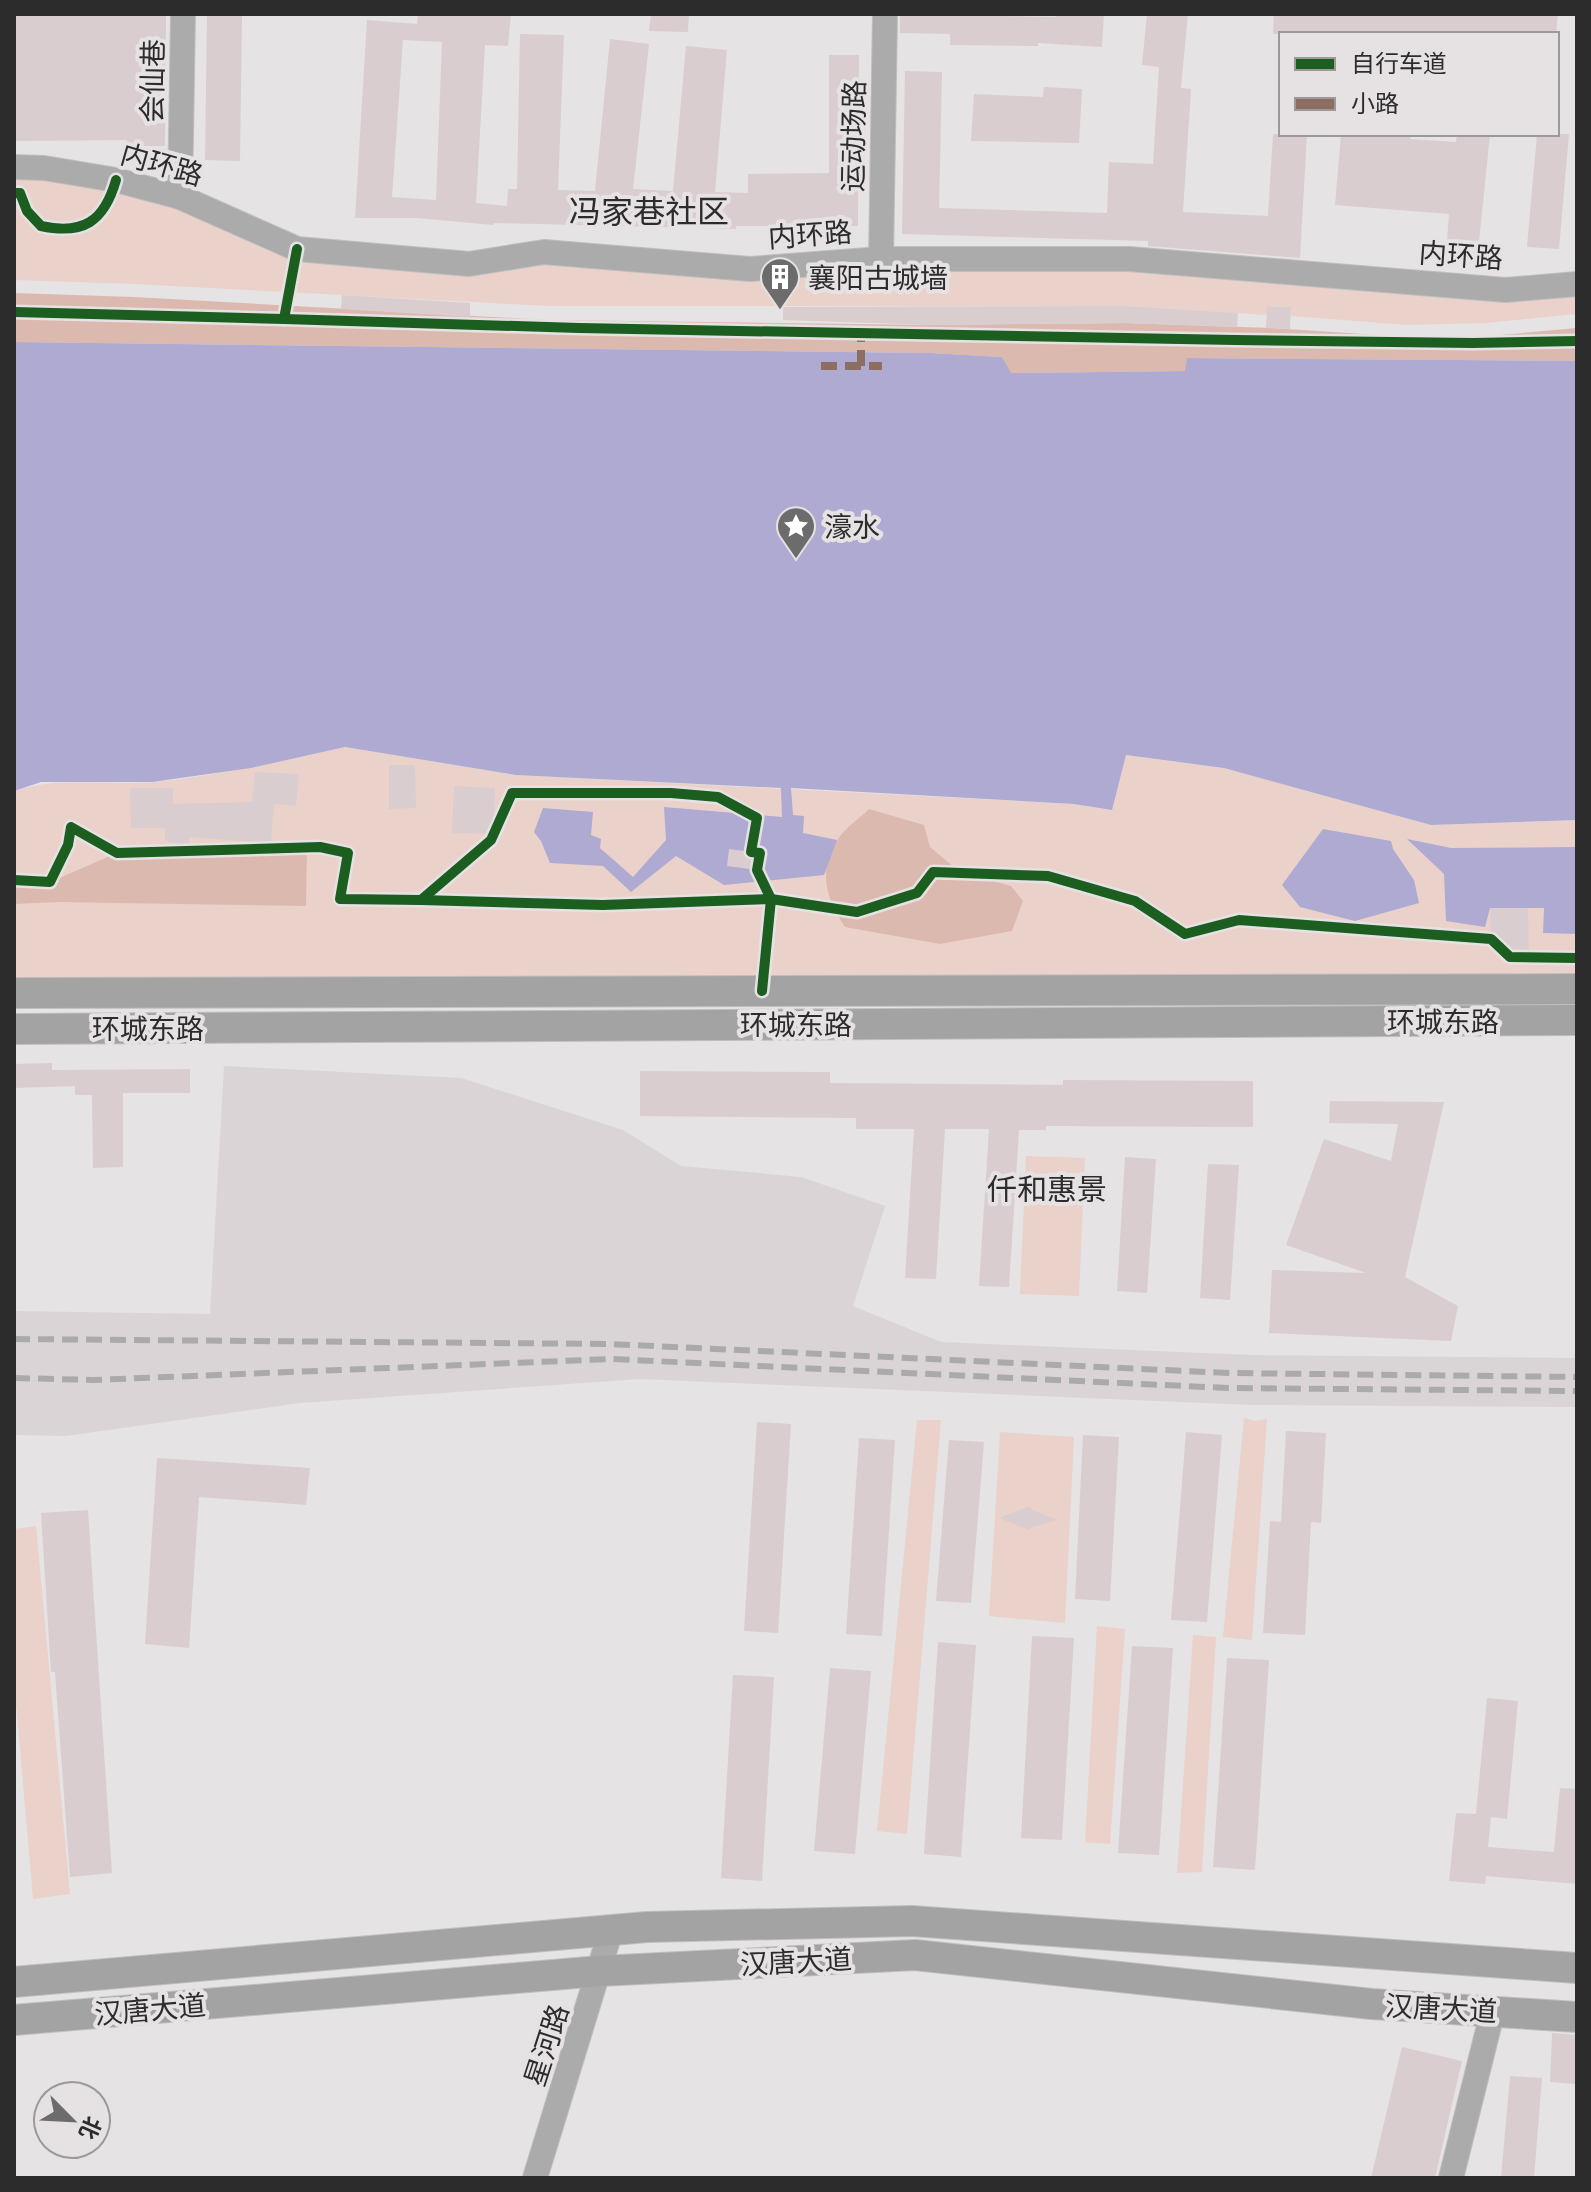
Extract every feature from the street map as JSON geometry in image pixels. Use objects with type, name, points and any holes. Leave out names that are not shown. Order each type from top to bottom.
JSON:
[{"type":"main road","name":"环城东路","points":[[14,993],[1577,989]]},
{"type":"main road","name":"环城东路","points":[[14,1029],[1577,1020]]},
{"type":"main road","name":"汉唐大道","points":[[14,1982],[647,1927],[912,1921],[1577,1968]]},
{"type":"main road","name":"汉唐大道","points":[[14,2020],[600,1971],[915,1955],[1372,2004],[1577,2017]]},
{"type":"street","name":"会仙巷","points":[[180,197],[183,14]]},
{"type":"street","name":"运动场路","points":[[881,259],[885,14]]},
{"type":"street","name":"内环路","points":[[14,167],[44,168],[116,180],[180,197],[297,249],[469,264],[544,252],[750,269],[881,259],[1129,259],[1506,290],[1577,284]]},
{"type":"street","name":"星河路","points":[[535,2178],[611,1930]]},
{"type":"street","points":[[1451,2178],[1493,2010]]},
{"type":"shaded area","points":[[14,167],[116,180],[298,249],[469,264],[544,252],[750,269],[881,259],[1577,284],[1577,314],[1486,323],[1407,325],[1291,316],[1290,307],[1268,306],[1267,315],[1127,306],[549,306],[14,280]]},
{"type":"shaded area","points":[[14,293],[548,320],[930,325],[1125,323],[1409,337],[1489,336],[1577,328],[1577,361],[1187,358],[1186,371],[1010,373],[1002,357],[930,353],[14,342]]},
{"type":"shaded area","name":"濠水","points":[[14,342],[930,353],[1002,357],[1011,373],[1185,371],[1187,358],[1577,361],[1577,820],[1431,825],[1224,768],[1126,755],[1112,810],[1074,804],[791,788],[793,815],[804,816],[803,833],[837,840],[824,875],[724,885],[676,856],[631,892],[603,866],[550,863],[534,832],[543,808],[593,812],[591,835],[601,839],[600,848],[633,877],[666,840],[664,807],[782,817],[781,788],[516,775],[345,747],[251,768],[152,782],[41,782],[14,791]]},
{"type":"shaded area","points":[[345,747],[516,775],[1074,804],[1111,810],[1125,755],[1224,768],[1431,825],[1577,820],[1577,989],[14,993],[14,791],[49,784],[177,779],[250,768]]},
{"type":"shaded area","points":[[869,809],[924,825],[930,847],[961,873],[1011,886],[1023,901],[1012,931],[940,944],[845,927],[833,906],[826,884],[828,862],[841,835]]},
{"type":"shaded area","points":[[1323,829],[1391,841],[1414,880],[1419,903],[1355,921],[1300,907],[1282,885]]},
{"type":"shaded area","points":[[1407,839],[1451,848],[1577,847],[1577,934],[1543,933],[1544,908],[1490,908],[1485,927],[1446,921],[1444,874]]},
{"type":"shaded area","points":[[307,848],[306,906],[14,904],[14,880],[50,882],[117,853]]},
{"type":"shaded area","points":[[224,1066],[461,1078],[623,1130],[681,1166],[801,1177],[885,1206],[853,1306],[941,1342],[1253,1355],[1577,1358],[1577,1407],[1252,1405],[640,1379],[300,1403],[66,1436],[14,1435],[14,1311],[210,1314]]},
{"type":"shaded area","points":[[1026,1156],[1085,1158],[1079,1296],[1020,1294]]},
{"type":"shaded area","points":[[1244,1418],[1255,1421],[1267,1419],[1252,1640],[1223,1637]]},
{"type":"shaded area","points":[[917,1420],[941,1420],[907,1834],[877,1831]]},
{"type":"shaded area","points":[[1000,1432],[1074,1437],[1065,1623],[989,1616]]},
{"type":"shaded area","points":[[36,1526],[70,1894],[33,1899],[14,1680],[14,1529]]},
{"type":"shaded area","points":[[1097,1626],[1125,1629],[1110,1844],[1085,1842]]},
{"type":"shaded area","points":[[1193,1635],[1216,1637],[1202,1872],[1177,1873]]},
{"type":"building","points":[[14,14],[166,14],[165,146],[127,146],[127,140],[14,141]]},
{"type":"building","points":[[207,14],[242,14],[240,161],[205,160]]},
{"type":"building","points":[[418,14],[511,14],[508,46],[485,45],[476,203],[507,206],[508,189],[517,189],[520,34],[564,35],[558,190],[595,191],[610,39],[649,44],[633,189],[673,191],[686,46],[727,50],[715,192],[748,193],[748,174],[829,173],[829,55],[859,55],[858,226],[736,226],[736,229],[493,225],[417,218],[355,218],[367,20],[417,24]],"holes":[[[403,40],[442,42],[436,200],[392,197]]]},
{"type":"building","points":[[651,14],[689,14],[688,32],[649,31]]},
{"type":"building","points":[[900,14],[1056,17],[1057,14],[1104,14],[1102,47],[1038,43],[1038,46],[950,45],[950,34],[900,33]]},
{"type":"building","points":[[1147,14],[1188,14],[1181,88],[1191,89],[1183,212],[1268,216],[1273,134],[1307,136],[1300,258],[1148,246],[1148,241],[902,234],[905,71],[942,72],[939,208],[1107,213],[1109,162],[1153,164],[1159,67],[1142,65]]},
{"type":"building","points":[[1274,14],[1558,14],[1556,32],[1273,34]]},
{"type":"building","points":[[1044,87],[1082,89],[1079,143],[971,141],[974,94],[1043,97]]},
{"type":"building","points":[[1569,134],[1559,249],[1527,247],[1537,136]]},
{"type":"building","points":[[1341,136],[1411,136],[1410,139],[1456,142],[1457,136],[1490,136],[1479,242],[1447,241],[1449,214],[1335,205]]},
{"type":"building","points":[[342,295],[470,303],[470,317],[341,309]]},
{"type":"building","points":[[1127,306],[1238,313],[1237,327],[1125,323],[930,325],[783,320],[783,307]]},
{"type":"building","points":[[1267,306],[1291,307],[1290,329],[1266,328]]},
{"type":"building","points":[[389,765],[415,765],[416,808],[389,809]]},
{"type":"building","points":[[255,772],[299,774],[296,806],[274,804],[271,843],[189,837],[189,844],[175,844],[165,840],[165,828],[131,828],[130,788],[173,788],[173,804],[252,802]]},
{"type":"building","points":[[454,786],[495,788],[494,834],[452,833]]},
{"type":"building","points":[[729,849],[760,853],[757,870],[727,866]]},
{"type":"building","points":[[1490,908],[1528,908],[1529,957],[1510,957],[1491,939]]},
{"type":"building","points":[[52,1063],[52,1070],[190,1069],[190,1093],[123,1093],[123,1167],[93,1168],[92,1095],[75,1095],[75,1086],[14,1088],[14,1064]]},
{"type":"building","points":[[640,1071],[830,1072],[830,1083],[1063,1085],[1063,1080],[1253,1081],[1253,1127],[1046,1126],[1046,1130],[1019,1130],[1009,1287],[979,1286],[989,1129],[945,1129],[936,1279],[905,1278],[914,1129],[856,1129],[856,1118],[640,1116]]},
{"type":"building","points":[[1330,1101],[1444,1102],[1405,1277],[1458,1306],[1451,1341],[1269,1333],[1272,1270],[1366,1273],[1286,1245],[1324,1139],[1391,1161],[1398,1124],[1329,1123]]},
{"type":"building","points":[[1125,1157],[1156,1159],[1147,1293],[1117,1291]]},
{"type":"building","points":[[1208,1164],[1239,1165],[1230,1300],[1200,1298]]},
{"type":"building","points":[[757,1422],[791,1424],[778,1633],[744,1631]]},
{"type":"building","points":[[1286,1431],[1326,1433],[1321,1523],[1311,1522],[1305,1635],[1263,1633],[1270,1521],[1281,1522]]},
{"type":"building","points":[[1186,1432],[1222,1435],[1207,1622],[1171,1620]]},
{"type":"building","points":[[1083,1435],[1119,1437],[1110,1601],[1075,1599]]},
{"type":"building","points":[[859,1438],[895,1440],[882,1636],[846,1634]]},
{"type":"building","points":[[949,1440],[984,1442],[971,1603],[936,1601]]},
{"type":"building","points":[[157,1458],[310,1468],[306,1505],[199,1497],[189,1648],[145,1644]]},
{"type":"building","points":[[1030,1506],[1032,1510],[1058,1520],[1029,1530],[999,1518]]},
{"type":"building","points":[[88,1510],[112,1873],[70,1877],[55,1672],[51,1672],[41,1513]]},
{"type":"building","points":[[1032,1636],[1074,1638],[1062,1840],[1021,1838]]},
{"type":"building","points":[[938,1642],[976,1645],[961,1857],[924,1854]]},
{"type":"building","points":[[1132,1646],[1173,1648],[1159,1855],[1118,1853]]},
{"type":"building","points":[[1227,1658],[1269,1660],[1255,1870],[1213,1867]]},
{"type":"building","points":[[830,1668],[871,1671],[855,1854],[814,1851]]},
{"type":"building","points":[[733,1675],[774,1677],[762,1881],[721,1878]]},
{"type":"building","points":[[1487,1698],[1518,1701],[1507,1819],[1491,1817],[1488,1847],[1554,1852],[1560,1788],[1577,1789],[1577,1884],[1486,1876],[1485,1884],[1449,1881],[1456,1813],[1476,1814]]},
{"type":"building","points":[[1552,2033],[1577,2035],[1577,2084],[1550,2082]]},
{"type":"building","points":[[1402,2047],[1462,2061],[1435,2178],[1371,2178]]},
{"type":"building","points":[[1510,2076],[1542,2078],[1534,2178],[1501,2178]]},
{"type":"railway","points":[[14,1339],[611,1344],[1228,1373],[1577,1377]]},
{"type":"railway","points":[[14,1378],[93,1380],[611,1359],[1228,1388],[1577,1391]]},
{"type":"marked path","points":[[861,332],[861,366]]},
{"type":"marked path","points":[[821,366],[882,366]]},
{"type":"cycle path","points":[[14,193],[20,193],[27,211],[41,226],[69,229],[90,222],[98,215],[116,180]]},
{"type":"cycle path","points":[[14,312],[284,319],[297,249]]},
{"type":"cycle path","points":[[284,319],[579,328],[1235,340],[1577,341]]},
{"type":"cycle path","points":[[14,880],[50,882],[68,845],[71,827],[117,853],[320,847],[348,853],[340,899],[421,900],[491,840],[512,793],[671,793],[718,797],[757,818],[751,852],[760,853],[757,870],[771,899],[762,991]]},
{"type":"cycle path","points":[[421,900],[603,905],[771,899],[857,912],[917,893],[933,872],[1048,876],[1135,901],[1185,934],[1239,920],[1491,939],[1510,957],[1577,958]]},
{"type":"place","name":"襄阳古城墙","points":[[780,311]]},
{"type":"place","name":"濠水","points":[[796,560]]},
{"type":"district","name":"冯家巷社区","points":[[649,211]]},
{"type":"district","name":"仟和惠景","points":[[1047,1188]]}]
